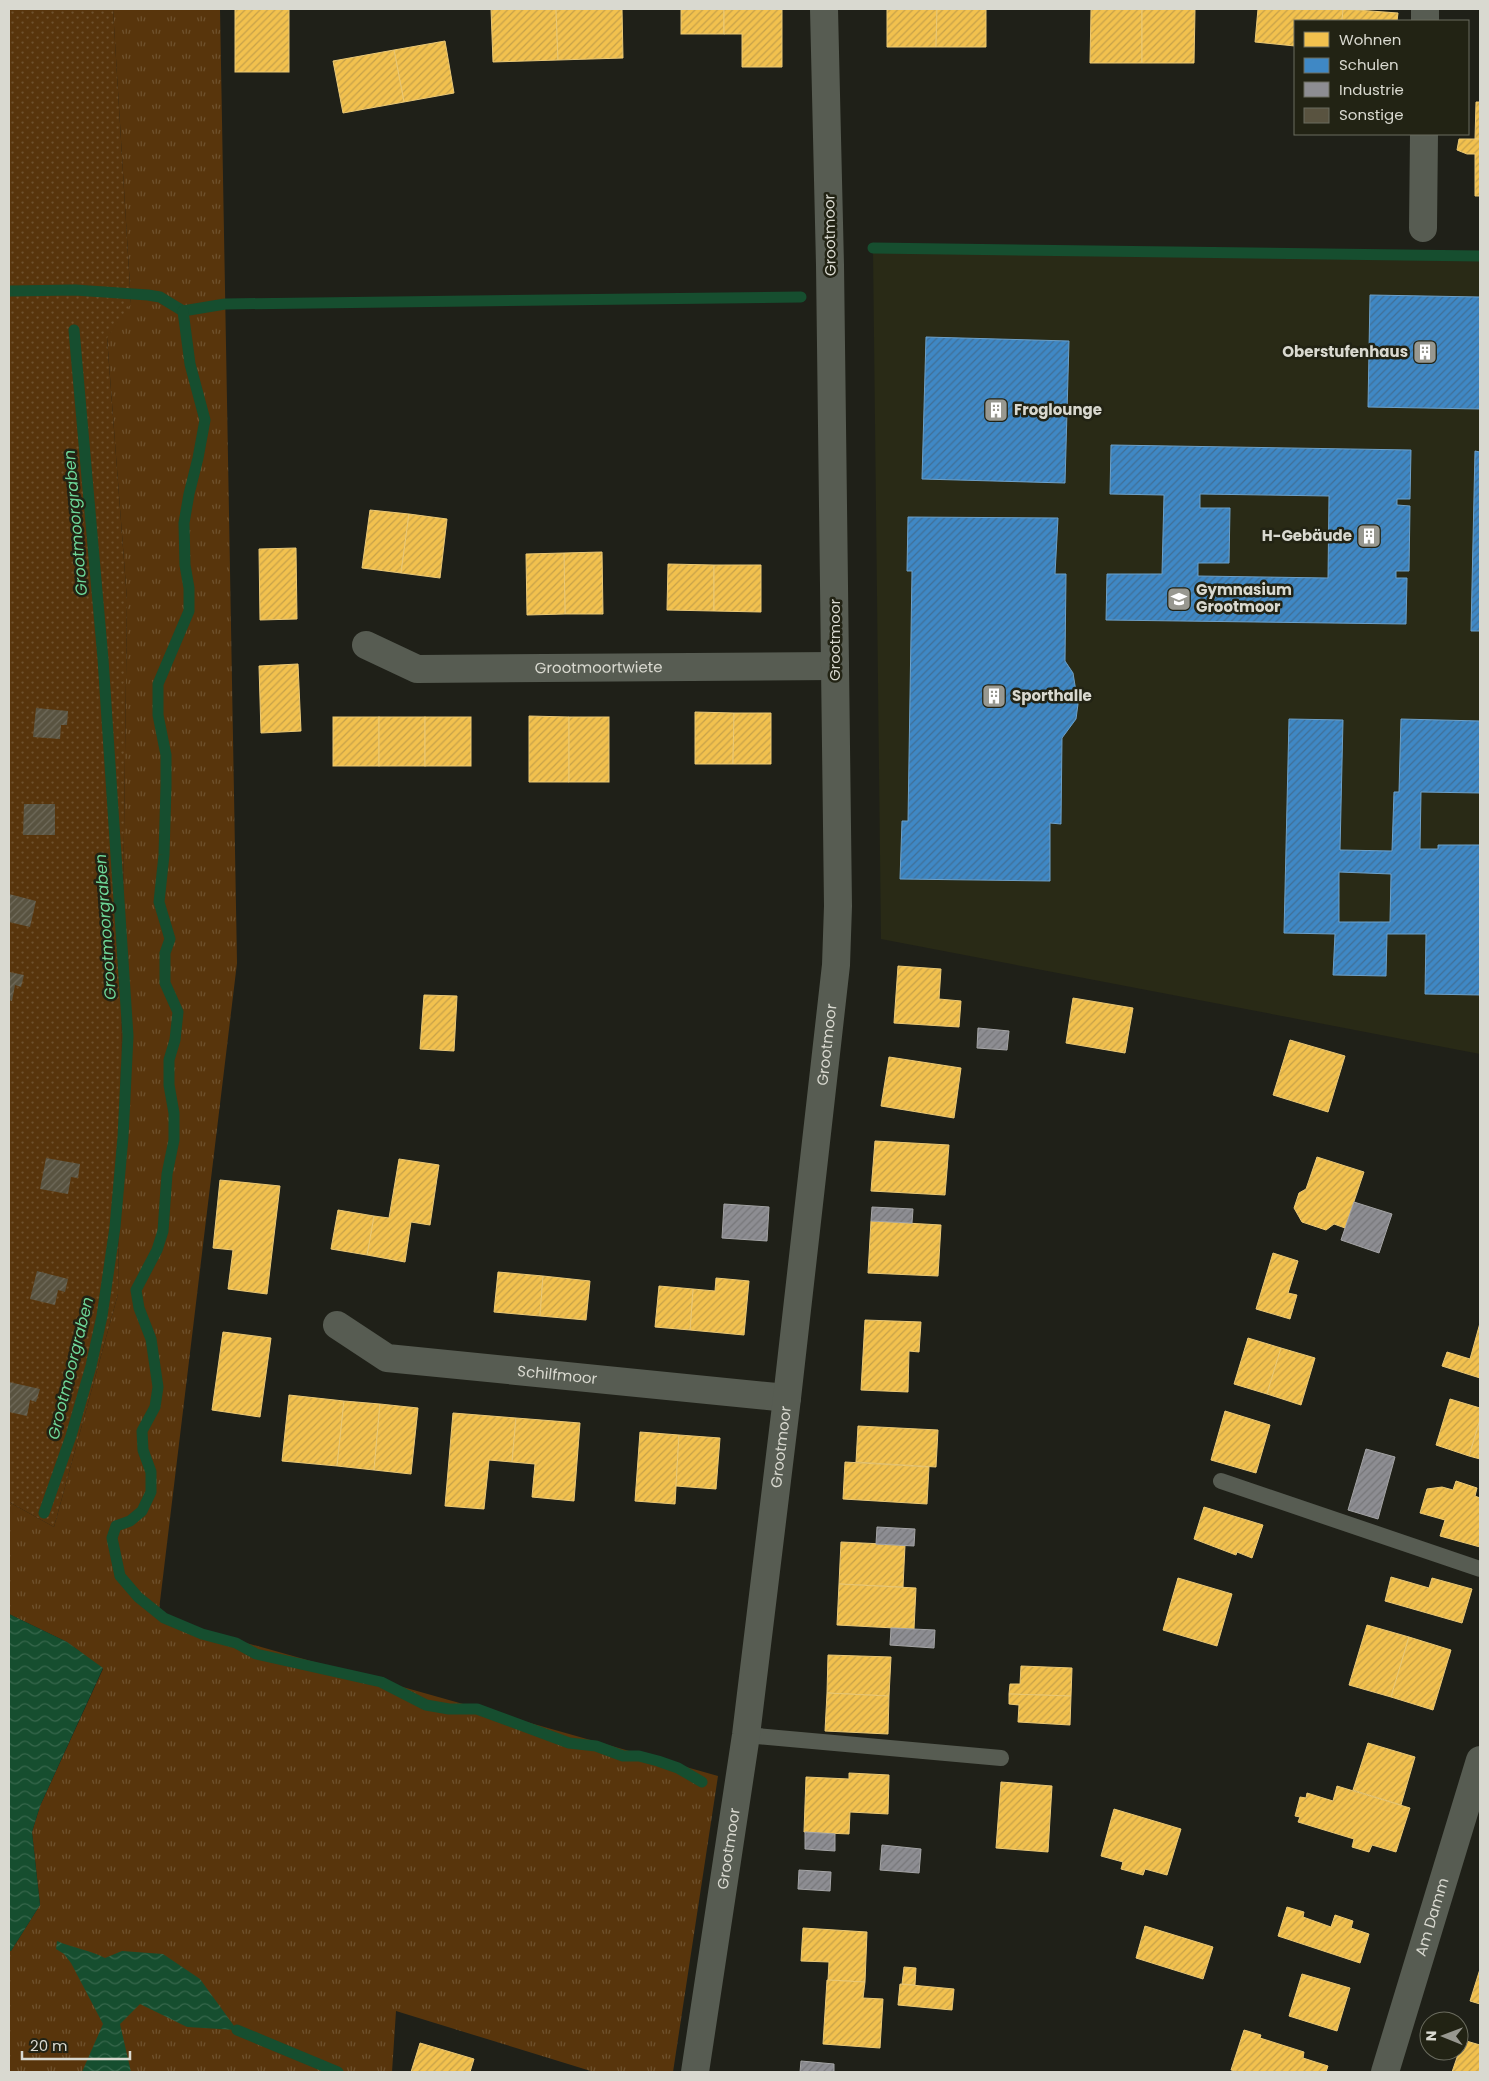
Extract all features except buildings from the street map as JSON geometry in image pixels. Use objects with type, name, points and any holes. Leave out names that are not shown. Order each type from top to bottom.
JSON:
[{"type":"street","name":"Grootmoor","points":[[695,2072],[746,1735],[787,1398],[836,966],[838,906],[830,265],[824,9]]},
{"type":"street","points":[[1423,228],[1424,135]]},
{"type":"street","name":"Grootmoortwiete","points":[[366,645],[417,668],[835,666]]},
{"type":"street","name":"Schilfmoor","points":[[337,1325],[387,1358],[787,1398]]},
{"type":"street","name":"Am Damm","points":[[1385,2072],[1480,1760]]},
{"type":"lane","points":[[1221,1481],[1480,1569]]},
{"type":"lane","points":[[746,1735],[1001,1758]]},
{"type":"shaded area","name":"Gymnasium Grootmoor","points":[[873,248],[1480,256],[1480,1054],[881,939]]},
{"type":"green space","points":[[9,9],[113,9],[131,304],[107,338],[127,600],[118,1294],[54,1527],[9,1502]]},
{"type":"green space","points":[[113,9],[220,9],[237,963],[158,1618],[718,1776],[673,2072],[594,2072],[396,2011],[392,2072],[9,2072],[9,1951],[11,1951],[40,1905],[32,1832],[40,1806],[103,1669],[67,1642],[9,1614],[9,1502],[54,1527],[118,1294],[127,600],[107,337],[131,303]]},
{"type":"water","points":[[9,1614],[67,1642],[103,1668],[40,1806],[32,1832],[40,1905],[11,1951],[9,1951]]},
{"type":"water","points":[[57,1941],[105,1958],[122,1951],[163,1954],[200,1979],[237,2030],[187,2027],[140,2004],[120,2024],[131,2072],[82,2072],[103,2024],[71,1963],[64,1954],[56,1949]]},
{"type":"waterway","points":[[873,248],[1480,256]]},
{"type":"waterway","points":[[9,291],[75,290],[148,295],[160,297],[183,311],[225,304],[801,297]]},
{"type":"waterway","points":[[183,311],[190,364],[205,420],[184,523],[189,611],[158,684],[158,715],[166,755],[164,855],[159,902],[170,939],[165,953],[165,983],[178,1012],[175,1040],[169,1060],[169,1085],[174,1113],[174,1140],[167,1174],[163,1231],[157,1250],[136,1290],[139,1308],[151,1339],[158,1387],[155,1407],[142,1431],[143,1450],[151,1472],[151,1492],[142,1511],[130,1521],[116,1526],[112,1538],[120,1576],[138,1597],[164,1618],[202,1634],[236,1643],[256,1654],[381,1682],[426,1705],[449,1709],[477,1709],[569,1743],[596,1746],[623,1756],[639,1756],[658,1761],[678,1768],[702,1782]]},
{"type":"waterway","name":"Grootmoorgraben","points":[[44,1513],[71,1436],[91,1366],[102,1316],[115,1227],[123,1137],[128,1036],[103,659],[74,330]]},
{"type":"waterway","points":[[237,2030],[338,2072]]},
{"type":"place","name":"Oberstufenhaus","points":[[1425,352]]},
{"type":"place","name":"Froglounge","points":[[996,410]]},
{"type":"place","name":"H-Gebäude","points":[[1369,536]]},
{"type":"place","name":"Gymnasium Grootmoor","points":[[1179,599]]},
{"type":"place","name":"Sporthalle","points":[[994,696]]}]
